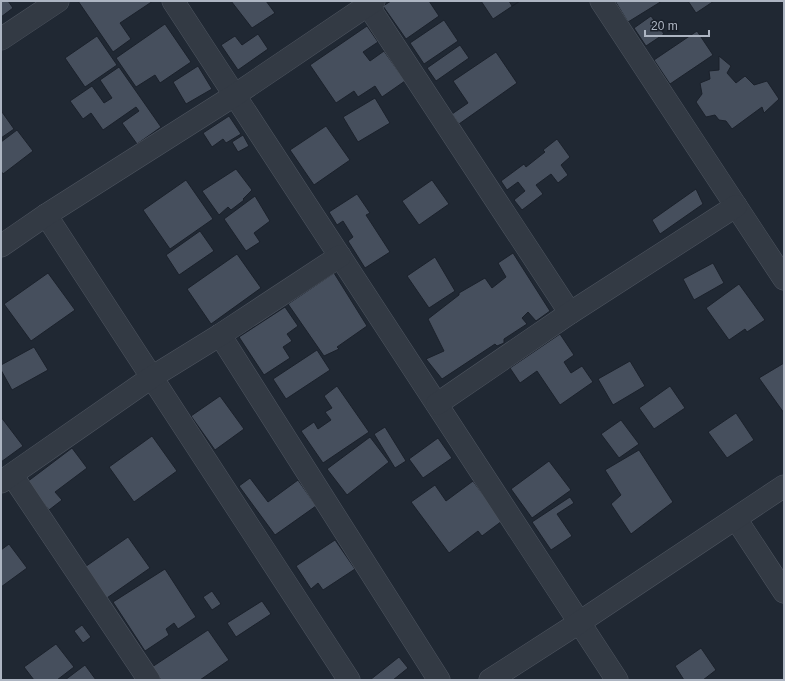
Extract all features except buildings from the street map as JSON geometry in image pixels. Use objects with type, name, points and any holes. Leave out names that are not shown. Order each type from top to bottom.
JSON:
[{"type":"street","points":[[1,39],[58,1]]},
{"type":"street","points":[[173,1],[618,680]]},
{"type":"street","points":[[602,1],[784,278]]},
{"type":"street","points":[[1,246],[46,215],[235,95],[369,2],[570,313]]},
{"type":"street","points":[[437,404],[570,313],[736,206]]},
{"type":"street","points":[[46,215],[349,680]]},
{"type":"street","points":[[149,680],[6,478],[152,377],[220,335],[340,256]]},
{"type":"street","points":[[220,335],[439,680]]},
{"type":"street","points":[[490,680],[784,486]]},
{"type":"street","points":[[736,519],[784,592]]}]
